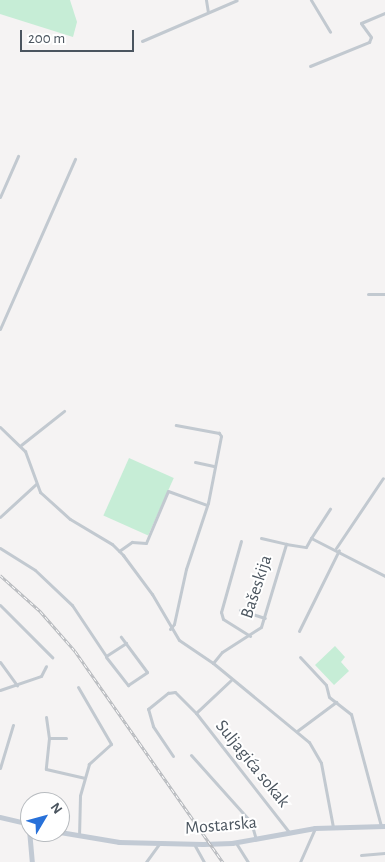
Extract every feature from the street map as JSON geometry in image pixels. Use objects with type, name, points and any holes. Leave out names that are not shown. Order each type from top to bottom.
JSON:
[{"type":"main road","points":[[0,817],[20,822]]},
{"type":"main road","name":"Mostarska","points":[[70,834],[159,844],[193,844],[235,842],[315,828],[383,826]]},
{"type":"main road","points":[[31,842],[32,862]]},
{"type":"street","points":[[206,0],[208,12]]},
{"type":"street","points":[[142,41],[237,0]]},
{"type":"street","points":[[312,0],[330,32]]},
{"type":"street","points":[[310,66],[369,42],[371,37],[361,23],[385,13]]},
{"type":"street","points":[[0,196],[18,156]]},
{"type":"street","points":[[0,329],[75,159]]},
{"type":"street","points":[[368,294],[385,294]]},
{"type":"street","points":[[21,445],[64,411]]},
{"type":"street","points":[[170,629],[174,626],[186,569],[207,505],[221,434],[176,425]]},
{"type":"street","points":[[0,427],[21,445],[29,458],[40,492],[70,520],[119,551],[152,594],[170,629],[179,640],[213,663],[231,680],[297,731],[319,757],[332,827]]},
{"type":"street","points":[[195,462],[214,466]]},
{"type":"street","points":[[299,631],[338,549],[383,478]]},
{"type":"street","points":[[0,517],[36,484]]},
{"type":"street","points":[[119,551],[132,542],[146,543],[168,492],[207,505]]},
{"type":"street","points":[[330,508],[312,538],[338,549],[385,576]]},
{"type":"street","name":"Bašeskija","points":[[261,538],[306,547],[312,538]]},
{"type":"street","name":"Bašeskija","points":[[241,542],[221,612],[223,619],[250,636]]},
{"type":"street","name":"Bašeskija","points":[[213,663],[228,647],[250,636],[261,627],[286,544]]},
{"type":"street","points":[[0,548],[35,570],[72,605],[128,685],[147,672],[121,636]]},
{"type":"street","points":[[0,605],[52,657]]},
{"type":"street","points":[[240,610],[265,618]]},
{"type":"street","points":[[106,656],[126,643]]},
{"type":"street","points":[[300,658],[326,685],[329,697],[352,716],[383,826]]},
{"type":"street","points":[[0,662],[17,685]]},
{"type":"street","points":[[0,690],[41,676],[46,666]]},
{"type":"street","name":"Suljagića sokak","points":[[196,713],[231,680]]},
{"type":"street","points":[[78,687],[111,744],[90,761],[84,778],[78,807],[79,836]]},
{"type":"street","name":"Suljagića sokak","points":[[174,756],[153,726],[148,709],[168,693],[175,692],[196,713],[289,832]]},
{"type":"street","points":[[297,731],[336,702]]},
{"type":"street","points":[[46,717],[49,738],[47,771],[84,778]]},
{"type":"street","points":[[0,768],[13,725]]},
{"type":"street","points":[[49,738],[66,738]]},
{"type":"street","points":[[191,755],[251,822],[256,839]]},
{"type":"street","points":[[300,862],[315,828]]},
{"type":"street","points":[[235,842],[248,862]]},
{"type":"street","points":[[146,862],[159,844]]},
{"type":"street","points":[[193,844],[204,862]]},
{"type":"street","points":[[360,855],[385,853]]},
{"type":"green space","points":[[0,0],[70,0],[77,22],[73,37],[0,14]]},
{"type":"green space","points":[[129,458],[174,478],[148,535],[103,516]]},
{"type":"green space","points":[[335,646],[345,657],[341,662],[349,671],[334,685],[315,665]]},
{"type":"railway","points":[[0,575],[40,611],[75,651],[223,862]]}]
